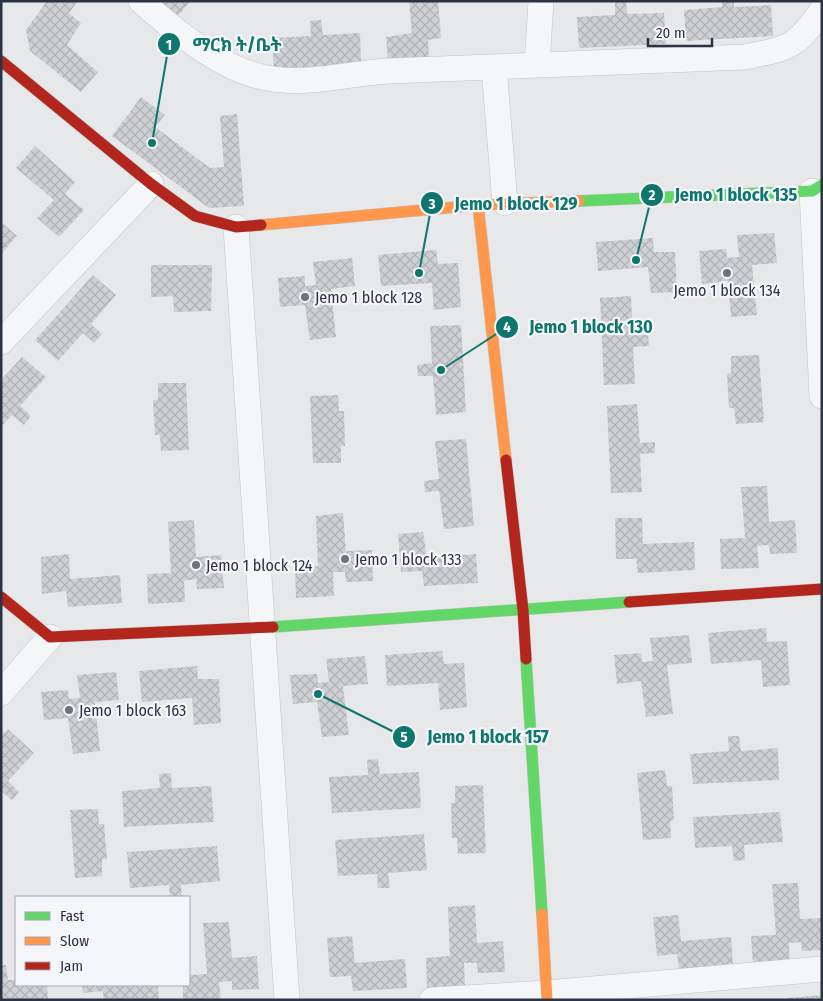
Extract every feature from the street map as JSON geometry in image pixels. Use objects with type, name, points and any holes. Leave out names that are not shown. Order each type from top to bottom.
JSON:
[{"type":"street","points":[[141,1],[160,18],[223,61],[255,76],[290,81],[366,73],[745,57],[781,50],[802,38],[822,10]]},
{"type":"street","points":[[537,65],[541,1]]},
{"type":"street","points":[[1,61],[151,184],[195,216],[236,227],[478,204],[817,188],[822,396]]},
{"type":"street","points":[[494,67],[504,204]]},
{"type":"street","points":[[1,342],[151,184]]},
{"type":"street","points":[[478,204],[523,610],[547,997]]},
{"type":"street","points":[[236,227],[264,628],[287,1000]]},
{"type":"street","points":[[1,597],[50,637],[264,628],[822,589]]},
{"type":"street","points":[[1,693],[50,637]]},
{"type":"street","points":[[432,1000],[547,997],[822,969]]},
{"type":"building","points":[[47,1],[78,1],[69,13],[81,23],[67,45],[98,72],[81,92],[30,51],[26,30]]},
{"type":"building","points":[[155,1],[191,1],[175,19]]},
{"type":"building","points":[[409,1],[438,1],[441,38],[428,40],[429,60],[388,63],[386,37],[412,33]]},
{"type":"building","points":[[615,1],[626,1],[627,14],[664,13],[666,44],[579,48],[577,17],[615,15]]},
{"type":"building","points":[[722,1],[734,1],[734,7],[771,5],[773,36],[686,41],[684,10],[722,7]]},
{"type":"building","points":[[321,20],[323,35],[360,33],[361,64],[274,69],[272,38],[311,36],[310,21]]},
{"type":"building","points":[[141,97],[165,115],[155,127],[210,168],[224,167],[220,116],[237,114],[244,206],[209,208],[112,136]]},
{"type":"building","points":[[35,146],[75,182],[65,194],[84,210],[59,237],[37,218],[54,200],[16,168]]},
{"type":"building","points":[[1,222],[17,236],[1,254]]},
{"type":"building","name":"Jemo 1 block 134","points":[[774,233],[777,263],[752,265],[757,315],[731,317],[728,281],[702,284],[699,251],[726,249],[727,258],[739,257],[737,235]]},
{"type":"building","points":[[653,238],[654,252],[675,252],[677,292],[651,293],[648,267],[598,271],[596,242]]},
{"type":"building","points":[[436,250],[438,264],[458,263],[461,307],[434,310],[432,283],[381,286],[378,255]]},
{"type":"building","name":"Jemo 1 block 128","points":[[352,258],[355,286],[331,289],[336,337],[310,340],[305,305],[280,307],[278,278],[305,276],[305,286],[316,285],[313,262]]},
{"type":"building","points":[[151,265],[212,265],[211,311],[174,312],[173,296],[151,297]]},
{"type":"building","points":[[93,275],[116,295],[91,324],[102,334],[94,343],[83,333],[58,361],[35,340]]},
{"type":"building","points":[[631,296],[633,335],[648,335],[649,346],[633,347],[635,384],[604,385],[600,298]]},
{"type":"building","points":[[461,325],[466,412],[436,415],[433,376],[418,376],[417,365],[432,363],[430,326]]},
{"type":"building","points":[[759,355],[764,422],[736,424],[734,408],[729,408],[727,374],[731,373],[731,356]]},
{"type":"building","points":[[22,357],[46,377],[20,406],[31,416],[24,425],[12,415],[1,427],[1,380]]},
{"type":"building","points":[[158,383],[186,383],[189,450],[161,451],[160,435],[155,435],[153,400],[158,400]]},
{"type":"building","points":[[338,395],[339,411],[344,411],[345,446],[341,446],[341,463],[313,463],[310,396]]},
{"type":"building","points":[[637,404],[640,443],[655,442],[655,453],[640,454],[642,492],[611,493],[607,406]]},
{"type":"building","points":[[466,439],[474,526],[444,529],[439,491],[425,492],[424,481],[439,479],[435,441]]},
{"type":"building","points":[[767,486],[769,522],[795,520],[797,553],[770,554],[769,545],[757,546],[759,568],[721,569],[720,539],[745,538],[741,487]]},
{"type":"building","name":"Jemo 1 block 133","points":[[343,513],[346,551],[372,550],[373,581],[346,582],[345,572],[333,572],[334,596],[296,598],[295,567],[318,566],[316,516]]},
{"type":"building","points":[[615,518],[642,518],[643,544],[694,542],[695,570],[638,573],[636,559],[616,559]]},
{"type":"building","name":"Jemo 1 block 124","points":[[194,520],[196,557],[221,555],[224,588],[197,589],[196,579],[184,581],[185,602],[148,604],[147,574],[171,573],[168,522]]},
{"type":"building","points":[[423,532],[427,558],[476,554],[478,583],[424,586],[422,571],[401,572],[398,534]]},
{"type":"building","points":[[69,554],[70,579],[120,575],[122,603],[68,607],[66,591],[42,594],[41,557]]},
{"type":"building","points":[[766,628],[767,642],[787,641],[790,685],[763,687],[761,660],[711,664],[708,633]]},
{"type":"building","points":[[689,635],[692,663],[667,665],[673,714],[646,717],[641,681],[617,684],[614,655],[641,653],[642,662],[653,661],[650,638]]},
{"type":"building","points":[[442,651],[444,664],[464,663],[467,707],[440,710],[438,683],[387,686],[385,655]]},
{"type":"building","points":[[365,656],[368,684],[343,686],[349,735],[322,737],[317,702],[293,704],[290,675],[317,674],[318,683],[329,682],[326,659]]},
{"type":"building","points":[[197,666],[198,679],[219,679],[221,723],[194,725],[192,698],[142,702],[139,671]]},
{"type":"building","name":"Jemo 1 block 163","points":[[116,672],[119,700],[95,702],[100,751],[73,754],[68,718],[44,720],[41,692],[68,690],[69,699],[80,698],[77,675]]},
{"type":"building","points":[[8,729],[34,753],[8,781],[19,792],[12,800],[1,791],[1,736]]},
{"type":"building","points":[[728,736],[739,736],[741,751],[778,748],[779,780],[693,784],[690,754],[729,751]]},
{"type":"building","points":[[378,759],[380,774],[419,772],[421,808],[332,813],[329,777],[368,775],[367,760]]},
{"type":"building","points":[[665,770],[667,786],[672,786],[674,820],[670,821],[671,838],[643,840],[637,773]]},
{"type":"building","points":[[171,773],[172,788],[211,786],[214,822],[124,827],[122,791],[160,788],[159,774]]},
{"type":"building","points":[[483,785],[486,853],[458,854],[457,838],[452,838],[451,803],[455,803],[455,786]]},
{"type":"building","points":[[98,809],[99,824],[104,824],[107,859],[102,859],[102,876],[75,878],[70,810]]},
{"type":"building","points":[[780,812],[783,842],[744,845],[745,860],[734,861],[732,846],[695,848],[693,817]]},
{"type":"building","points":[[424,834],[427,870],[388,873],[390,888],[378,888],[377,874],[338,876],[335,840]]},
{"type":"building","points":[[217,846],[220,881],[181,885],[182,896],[170,896],[169,885],[130,888],[127,852]]},
{"type":"building","points":[[798,883],[800,919],[822,918],[822,950],[802,951],[801,942],[789,943],[790,965],[753,966],[751,936],[776,935],[772,884]]},
{"type":"building","points":[[475,905],[477,943],[503,941],[505,972],[478,973],[477,963],[464,963],[465,986],[427,989],[426,958],[450,956],[448,907]]},
{"type":"building","points":[[678,915],[681,941],[731,937],[733,966],[679,969],[677,954],[657,956],[653,917]]},
{"type":"building","points":[[229,922],[232,958],[257,956],[259,989],[232,990],[232,981],[219,982],[221,1000],[183,1000],[183,986],[190,986],[190,975],[207,974],[203,923]]},
{"type":"building","points":[[352,936],[355,963],[405,959],[407,988],[353,991],[351,976],[330,977],[327,938]]},
{"type":"building","points":[[1,965],[6,965],[8,980],[15,980],[15,986],[47,986],[48,1000],[1,1000]]},
{"type":"building","points":[[82,986],[158,986],[159,1000],[104,1000],[103,991],[83,993]]},
{"type":"building","points":[[822,995],[822,1000],[788,1000],[788,998]]},
{"type":"traffic: fast","points":[[579,201],[812,191],[822,185]]},
{"type":"traffic: fast","points":[[273,627],[629,602]]},
{"type":"traffic: fast","points":[[526,659],[542,914]]},
{"type":"traffic: slow","points":[[261,225],[478,205],[579,201]]},
{"type":"traffic: slow","points":[[478,205],[506,460]]},
{"type":"traffic: slow","points":[[542,914],[547,1000]]},
{"type":"traffic: jam","points":[[1,61],[151,184],[195,216],[236,227],[261,225]]},
{"type":"traffic: jam","points":[[506,460],[523,610],[526,659]]},
{"type":"traffic: jam","points":[[629,602],[822,589]]},
{"type":"traffic: jam","points":[[1,597],[50,637],[273,627]]},
{"type":"place","name":"ማርክ ት/ቤት","points":[[152,143]]},
{"type":"place","name":"Jemo 1 block 135","points":[[636,260]]},
{"type":"place","name":"Jemo 1 block 129","points":[[419,273]]},
{"type":"place","name":"Jemo 1 block 134","points":[[727,273]]},
{"type":"place","name":"Jemo 1 block 128","points":[[305,297]]},
{"type":"place","name":"Jemo 1 block 130","points":[[441,370]]},
{"type":"place","name":"Jemo 1 block 133","points":[[345,559]]},
{"type":"place","name":"Jemo 1 block 124","points":[[196,565]]},
{"type":"place","name":"Jemo 1 block 157","points":[[318,694]]},
{"type":"place","name":"Jemo 1 block 163","points":[[69,710]]}]
